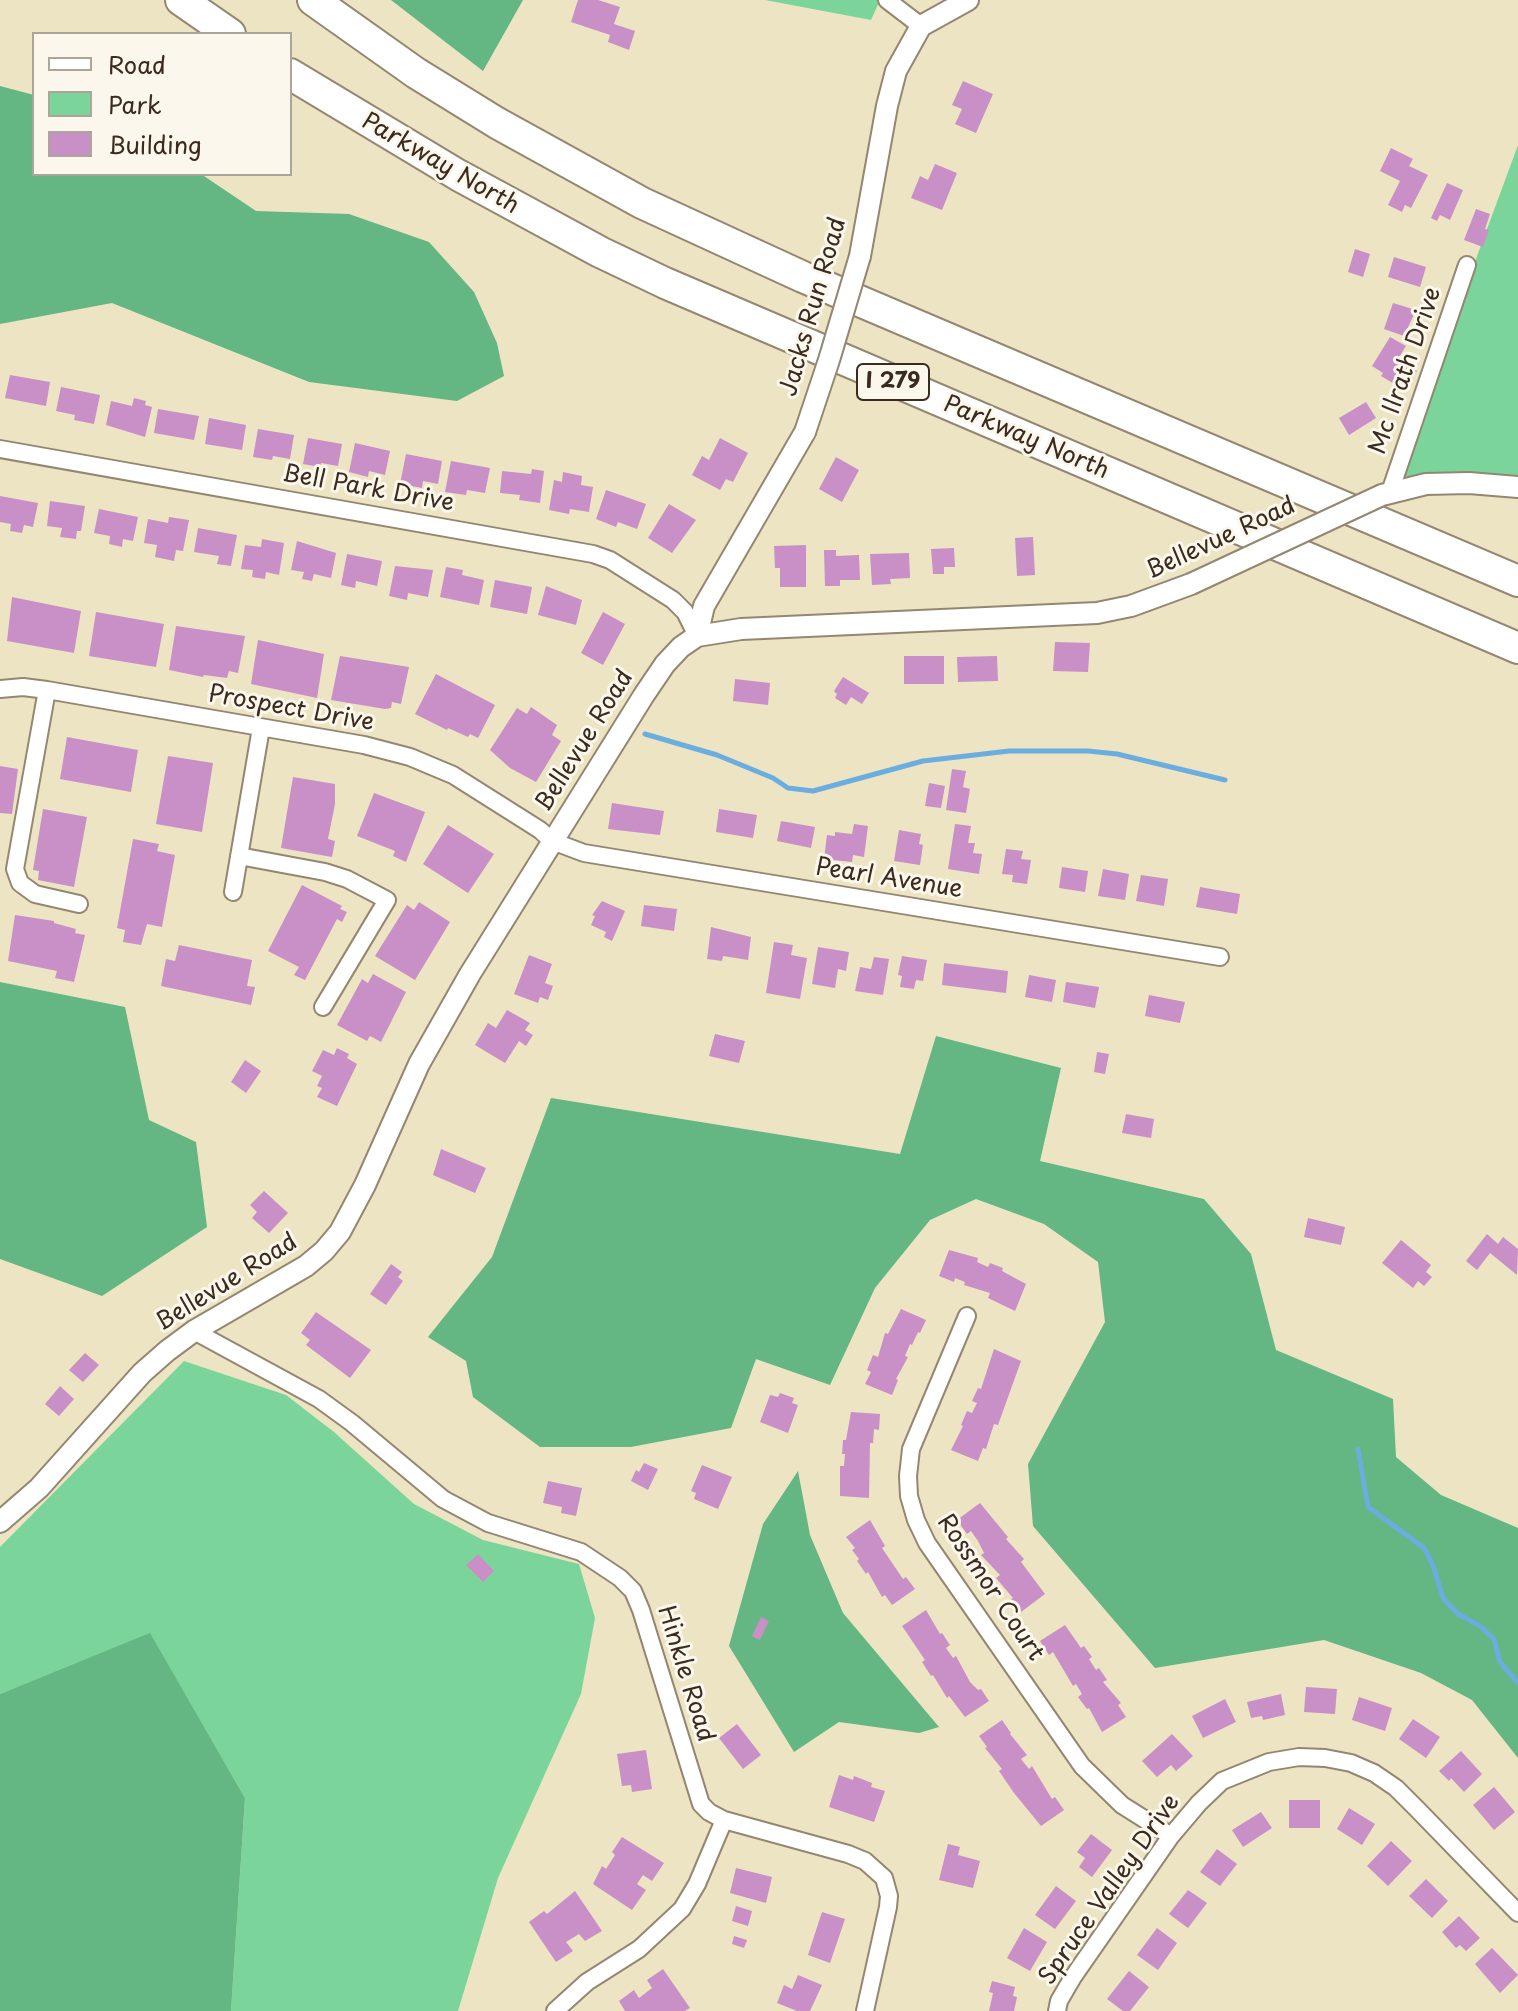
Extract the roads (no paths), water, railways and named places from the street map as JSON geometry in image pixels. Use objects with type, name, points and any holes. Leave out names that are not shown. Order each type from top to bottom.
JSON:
[{"type":"highway","points":[[181,0],[227,32]]},
{"type":"highway","name":"I 279","points":[[313,0],[405,66],[483,115],[642,203],[803,277],[1518,581]]},
{"type":"highway","name":"Parkway North","points":[[292,75],[458,175],[600,252],[665,283],[1518,648]]},
{"type":"street","points":[[887,0],[921,26],[968,0]]},
{"type":"street","name":"Jacks Run Road","points":[[697,636],[704,606],[805,432],[860,256],[896,71],[921,26]]},
{"type":"street","name":"Mc Ilrath Drive","points":[[1386,494],[1467,265]]},
{"type":"street","name":"Bell Park Drive","points":[[0,449],[593,554],[610,560],[673,600],[685,612],[697,636]]},
{"type":"street","name":"Bellevue Road","points":[[0,1522],[39,1488],[142,1373],[194,1331],[306,1266],[340,1232],[365,1185],[426,1051],[552,841],[665,664],[697,636],[751,628],[1097,613],[1131,606],[1191,584],[1386,494],[1426,484],[1469,483],[1518,487]]},
{"type":"street","name":"Prospect Drive","points":[[0,689],[23,687],[47,690],[364,745],[429,764],[479,791],[552,841]]},
{"type":"street","points":[[47,690],[15,869],[20,883],[35,894],[79,904]]},
{"type":"street","points":[[233,892],[261,728]]},
{"type":"street","name":"Pearl Avenue","points":[[552,841],[584,853],[1220,957]]},
{"type":"street","points":[[239,856],[325,872],[347,879],[387,900],[323,1007]]},
{"type":"street","name":"Rossmor Court","points":[[967,1316],[911,1449],[909,1496],[916,1520],[927,1543],[1082,1766],[1122,1805],[1171,1836]]},
{"type":"street","name":"Hinkle Road","points":[[194,1331],[319,1399],[454,1505],[488,1523],[581,1552],[620,1578],[633,1591],[641,1610],[701,1804],[724,1820]]},
{"type":"street","name":"Spruce Valley Drive","points":[[1057,2011],[1059,2001],[1073,1977],[1171,1836],[1199,1803],[1222,1781],[1269,1762],[1299,1757],[1325,1758],[1351,1763],[1374,1773],[1396,1788],[1518,1913]]},
{"type":"street","points":[[555,2011],[587,1982],[639,1949],[682,1909],[697,1884],[724,1820],[848,1854],[865,1861],[884,1878],[889,1896],[888,1907],[865,2011]]},
{"type":"waterway","points":[[645,734],[717,755],[773,778],[788,788],[813,791],[923,761],[1009,751],[1117,754],[1225,780]]},
{"type":"waterway","points":[[1358,1449],[1368,1507],[1424,1548],[1443,1598],[1458,1614],[1480,1626],[1494,1639],[1500,1662],[1518,1683]]}]
